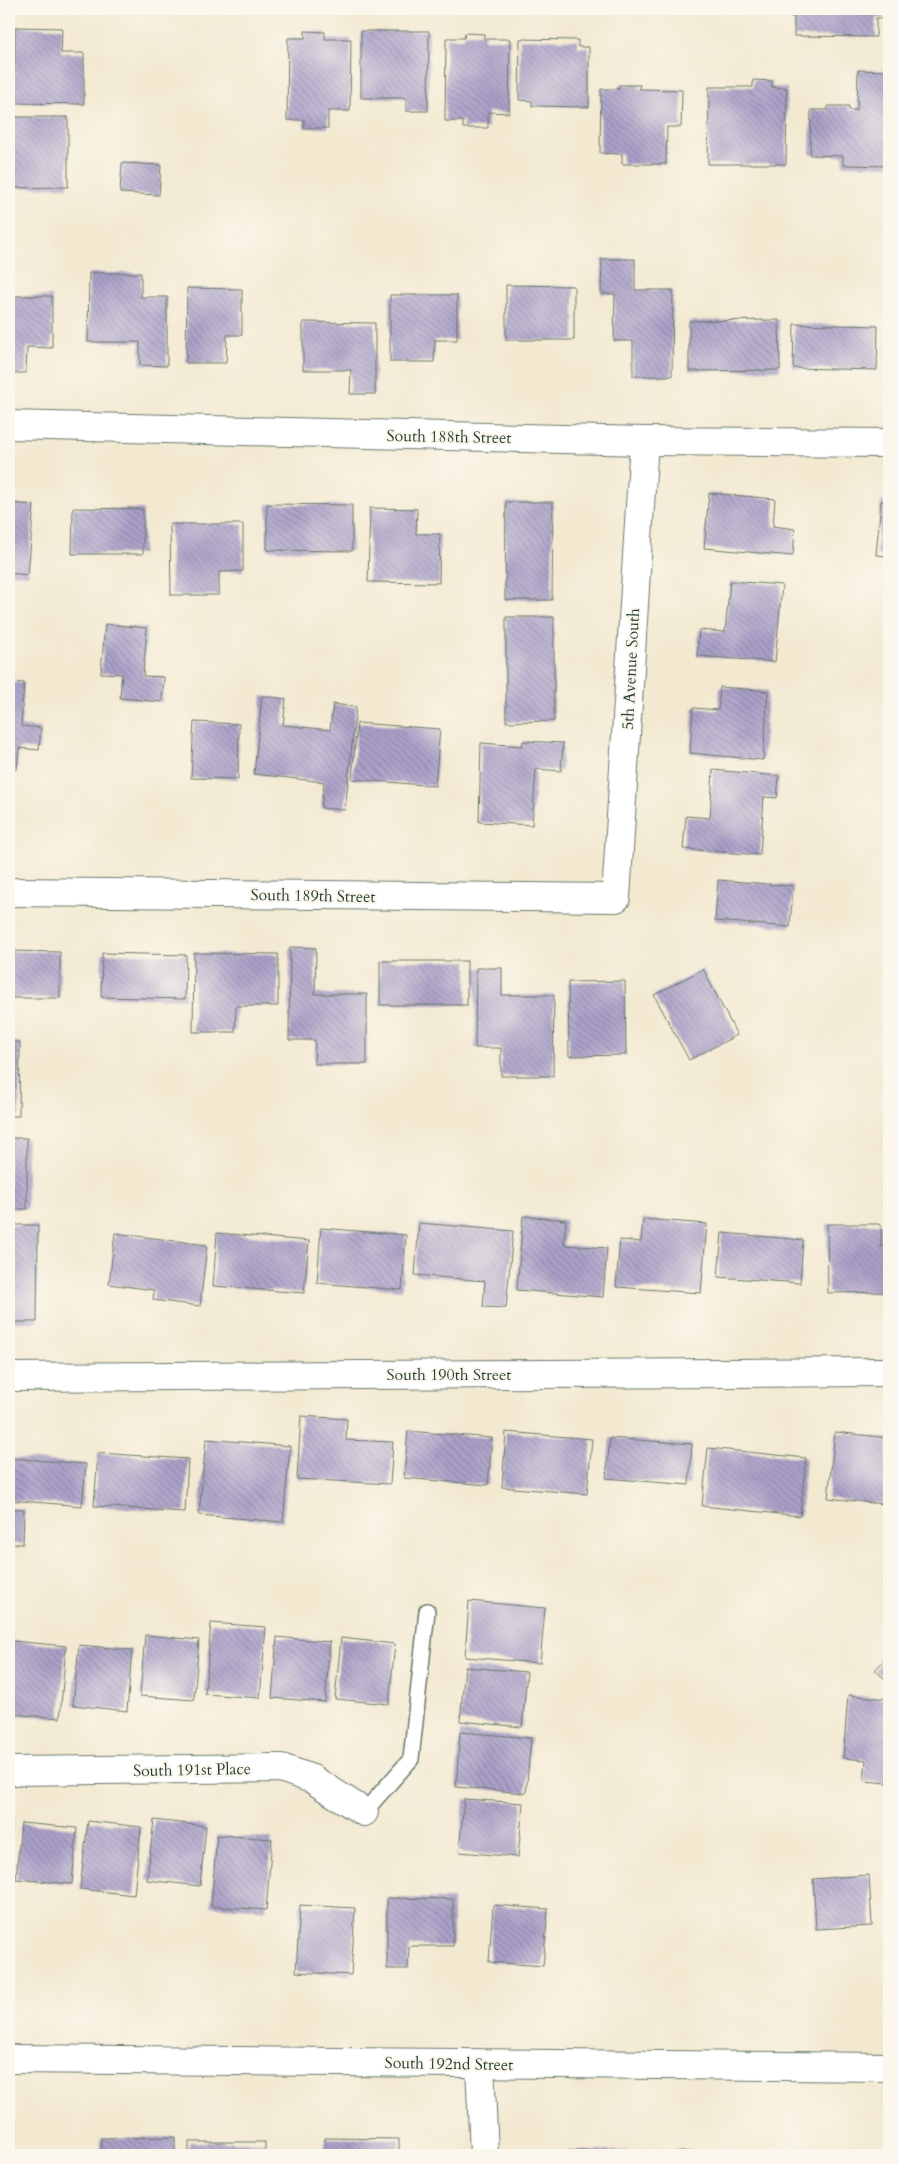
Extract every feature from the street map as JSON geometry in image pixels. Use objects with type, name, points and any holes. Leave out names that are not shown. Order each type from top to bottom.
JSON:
[{"type":"street","name":"South 188th Street","points":[[9,425],[644,441],[889,443]]},
{"type":"street","name":"5th Avenue South","points":[[616,898],[644,441]]},
{"type":"street","name":"South 189th Street","points":[[9,892],[616,898]]},
{"type":"street","name":"South 190th Street","points":[[9,1377],[889,1372]]},
{"type":"street","name":"South 191st Place","points":[[9,1771],[281,1768],[312,1779],[364,1812]]},
{"type":"street","name":"South 192nd Street","points":[[9,2059],[889,2067]]},
{"type":"street","points":[[480,2064],[484,2155]]},
{"type":"lane","points":[[364,1812],[411,1759],[427,1611]]},
{"type":"building","points":[[787,9],[884,9],[884,18],[876,18],[876,37],[794,36],[794,17],[787,16]]},
{"type":"building","points":[[15,27],[62,28],[61,53],[84,53],[84,104],[14,103]]},
{"type":"building","points":[[305,31],[325,32],[325,39],[351,39],[350,111],[328,111],[328,128],[304,128],[304,120],[287,120],[288,38],[305,38]]},
{"type":"building","points":[[361,31],[429,31],[428,111],[406,111],[406,98],[361,98]]},
{"type":"building","points":[[465,33],[484,34],[484,39],[510,39],[509,113],[488,112],[488,128],[463,128],[463,121],[445,121],[446,38],[464,38]]},
{"type":"building","points":[[520,39],[578,40],[578,47],[589,47],[589,107],[532,106],[532,101],[519,100]]},
{"type":"building","points":[[858,70],[889,71],[889,166],[843,165],[843,156],[810,155],[811,110],[828,110],[828,106],[849,106],[849,110],[857,110]]},
{"type":"building","points":[[753,80],[772,81],[772,87],[787,88],[786,164],[708,164],[709,87],[753,87]]},
{"type":"building","points":[[619,85],[640,85],[639,89],[682,90],[681,127],[667,127],[666,164],[622,164],[622,154],[600,153],[601,89],[619,89]]},
{"type":"building","points":[[9,117],[68,117],[68,187],[9,188]]},
{"type":"building","points":[[122,163],[161,165],[159,195],[120,193]]},
{"type":"building","points":[[602,259],[635,259],[635,290],[673,290],[672,376],[633,376],[633,341],[614,341],[615,294],[601,294]]},
{"type":"building","points":[[89,273],[141,273],[141,297],[167,297],[167,366],[140,365],[140,342],[88,342]]},
{"type":"building","points":[[506,285],[574,286],[574,340],[506,340]]},
{"type":"building","points":[[187,288],[242,289],[242,335],[227,335],[226,363],[186,363]]},
{"type":"building","points":[[390,295],[457,295],[457,340],[435,340],[434,362],[390,362]]},
{"type":"building","points":[[9,296],[52,296],[52,348],[27,347],[26,373],[9,373]]},
{"type":"building","points":[[779,320],[780,370],[689,371],[689,321]]},
{"type":"building","points":[[303,322],[375,323],[375,394],[350,394],[351,370],[303,370]]},
{"type":"building","points":[[794,324],[878,326],[877,370],[793,368]]},
{"type":"building","points":[[709,493],[775,499],[773,526],[795,529],[793,556],[704,548]]},
{"type":"building","points":[[881,501],[889,502],[889,556],[876,555]]},
{"type":"building","points":[[506,502],[553,502],[552,600],[505,600]]},
{"type":"building","points":[[9,503],[34,505],[28,575],[9,573]]},
{"type":"building","points":[[267,504],[352,505],[352,551],[267,550]]},
{"type":"building","points":[[73,508],[143,509],[143,554],[72,554]]},
{"type":"building","points":[[370,508],[417,509],[416,534],[440,534],[439,583],[368,582]]},
{"type":"building","points":[[170,524],[243,524],[243,571],[219,572],[219,595],[171,595]]},
{"type":"building","points":[[730,581],[782,585],[775,662],[697,656],[699,630],[725,632]]},
{"type":"building","points":[[506,617],[554,617],[554,721],[506,722]]},
{"type":"building","points":[[105,624],[147,628],[143,676],[164,677],[162,702],[120,698],[122,674],[101,673]]},
{"type":"building","points":[[9,682],[24,683],[21,726],[41,728],[39,750],[19,748],[17,769],[9,769]]},
{"type":"building","points":[[720,687],[768,691],[763,760],[690,753],[693,708],[718,710]]},
{"type":"building","points":[[262,696],[286,699],[283,725],[330,730],[333,704],[356,707],[345,810],[321,808],[324,782],[254,774]]},
{"type":"building","points":[[194,722],[239,724],[238,779],[191,778]]},
{"type":"building","points":[[357,723],[440,729],[435,786],[352,779]]},
{"type":"building","points":[[523,741],[563,743],[561,771],[536,769],[532,825],[479,822],[481,743],[522,746]]},
{"type":"building","points":[[713,770],[779,776],[777,798],[764,797],[760,855],[683,849],[686,816],[710,818]]},
{"type":"building","points":[[718,880],[793,886],[790,927],[715,921]]},
{"type":"building","points":[[290,947],[316,948],[315,994],[367,994],[367,1064],[314,1064],[315,1040],[289,1040]]},
{"type":"building","points":[[9,951],[60,952],[60,998],[9,998]]},
{"type":"building","points":[[102,953],[186,955],[185,999],[101,997]]},
{"type":"building","points":[[194,953],[278,954],[278,1006],[236,1006],[235,1032],[193,1032]]},
{"type":"building","points":[[380,961],[467,961],[467,1005],[380,1005]]},
{"type":"building","points":[[476,968],[502,968],[502,995],[554,995],[553,1076],[501,1076],[501,1048],[475,1048]]},
{"type":"building","points":[[703,969],[737,1035],[689,1060],[654,995]]},
{"type":"building","points":[[625,981],[626,1055],[569,1056],[568,982]]},
{"type":"building","points":[[9,1042],[20,1042],[19,1116],[9,1116]]},
{"type":"building","points":[[9,1138],[27,1138],[27,1209],[9,1209]]},
{"type":"building","points":[[523,1216],[566,1220],[564,1245],[607,1248],[603,1297],[517,1290]]},
{"type":"building","points":[[643,1219],[707,1224],[701,1293],[616,1287],[620,1240],[641,1242]]},
{"type":"building","points":[[419,1223],[513,1231],[506,1308],[483,1307],[485,1281],[415,1275]]},
{"type":"building","points":[[827,1224],[881,1224],[881,1247],[889,1247],[889,1292],[828,1293]]},
{"type":"building","points":[[9,1225],[38,1225],[37,1322],[9,1322]]},
{"type":"building","points":[[321,1228],[406,1235],[402,1290],[317,1283]]},
{"type":"building","points":[[115,1233],[207,1245],[200,1306],[153,1300],[154,1290],[109,1284]]},
{"type":"building","points":[[217,1233],[309,1241],[304,1293],[213,1286]]},
{"type":"building","points":[[722,1233],[803,1240],[800,1283],[718,1277]]},
{"type":"building","points":[[301,1416],[347,1419],[346,1440],[393,1442],[390,1484],[297,1479]]},
{"type":"building","points":[[408,1431],[492,1438],[488,1485],[404,1478]]},
{"type":"building","points":[[506,1432],[592,1439],[587,1494],[502,1487]]},
{"type":"building","points":[[835,1432],[889,1438],[883,1504],[828,1498]]},
{"type":"building","points":[[610,1438],[692,1444],[689,1485],[606,1478]]},
{"type":"building","points":[[206,1439],[290,1446],[283,1522],[199,1515]]},
{"type":"building","points":[[708,1448],[806,1458],[800,1516],[702,1506]]},
{"type":"building","points":[[98,1453],[188,1459],[185,1512],[94,1506]]},
{"type":"building","points":[[9,1458],[86,1464],[82,1506],[9,1500]]},
{"type":"building","points":[[9,1508],[24,1509],[23,1544],[9,1544]]},
{"type":"building","points":[[469,1601],[545,1608],[540,1663],[465,1657]]},
{"type":"building","points":[[211,1623],[266,1627],[260,1698],[205,1694]]},
{"type":"building","points":[[145,1635],[199,1640],[194,1700],[140,1696]]},
{"type":"building","points":[[277,1637],[330,1642],[325,1702],[272,1698]]},
{"type":"building","points":[[341,1638],[395,1644],[389,1704],[335,1699]]},
{"type":"building","points":[[12,1641],[66,1646],[60,1718],[9,1714]]},
{"type":"building","points":[[79,1645],[132,1650],[127,1711],[73,1705]]},
{"type":"building","points":[[889,1655],[889,1683],[875,1670]]},
{"type":"building","points":[[465,1667],[527,1672],[522,1727],[460,1721]]},
{"type":"building","points":[[848,1695],[889,1699],[888,1783],[864,1781],[866,1760],[843,1758]]},
{"type":"building","points":[[460,1732],[531,1738],[526,1793],[456,1787]]},
{"type":"building","points":[[464,1799],[523,1803],[518,1857],[459,1852]]},
{"type":"building","points":[[154,1820],[206,1826],[200,1886],[147,1880]]},
{"type":"building","points":[[88,1821],[141,1827],[134,1895],[80,1889]]},
{"type":"building","points":[[21,1823],[77,1828],[72,1884],[16,1879]]},
{"type":"building","points":[[217,1835],[272,1839],[266,1910],[211,1906]]},
{"type":"building","points":[[869,1875],[872,1926],[816,1929],[813,1879]]},
{"type":"building","points":[[387,1898],[453,1899],[453,1946],[409,1946],[408,1969],[387,1969]]},
{"type":"building","points":[[300,1905],[355,1908],[351,1975],[296,1972]]},
{"type":"building","points":[[493,1905],[548,1909],[543,1966],[489,1962]]},
{"type":"building","points":[[175,2137],[175,2155],[101,2155],[101,2138]]},
{"type":"building","points":[[325,2138],[399,2139],[399,2155],[325,2155]]},
{"type":"building","points":[[189,2142],[265,2142],[265,2155],[189,2155]]},
{"type":"building","points":[[568,2151],[629,2151],[629,2155],[568,2155]]},
{"type":"building","points":[[727,2151],[727,2155],[645,2155],[645,2153]]}]
